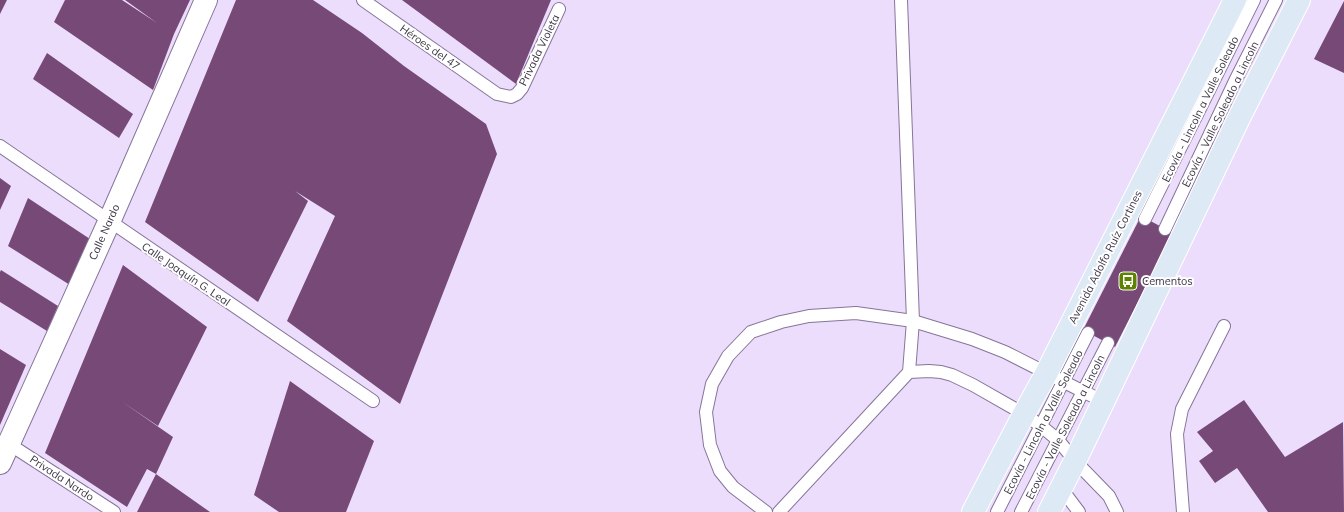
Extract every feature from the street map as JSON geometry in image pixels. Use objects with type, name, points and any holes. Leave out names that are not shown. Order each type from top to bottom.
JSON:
[{"type":"main road","name":"Avenida Adolfo Ruíz Cortines","points":[[973,512],[1024,414],[1054,377],[1235,0]]},
{"type":"main road","points":[[1049,512],[1075,461],[1240,116],[1299,0]]},
{"type":"street","name":"Calle Nardo","points":[[4,453],[109,222],[206,0]]},
{"type":"lane","name":"Héroes del 47","points":[[363,0],[497,94]]},
{"type":"lane","points":[[779,512],[909,372],[913,320],[901,0]]},
{"type":"lane","name":"Ecovía - Lincoln a Valle Soleado","points":[[1146,219],[1254,0]]},
{"type":"lane","name":"Ecovía - Valle Soleado a Lincoln","points":[[1165,228],[1235,81],[1276,0]]},
{"type":"lane","name":"Privada Violeta","points":[[497,94],[512,97],[522,88],[559,9]]},
{"type":"lane","name":"Calle Joaquín G. Leal","points":[[0,146],[109,222],[373,401]]},
{"type":"lane","points":[[766,512],[733,487],[720,471],[710,445],[706,412],[712,384],[728,356],[751,332],[781,322],[809,316],[856,313],[913,320],[972,339],[1005,352],[1103,401]]},
{"type":"lane","points":[[1183,512],[1177,434],[1182,409],[1224,326]]},
{"type":"lane","name":"Ecovía - Lincoln a Valle Soleado","points":[[997,512],[1041,426],[1054,377],[1088,332]]},
{"type":"lane","name":"Ecovía - Valle Soleado a Lincoln","points":[[1021,512],[1108,343]]},
{"type":"lane","points":[[909,372],[929,371],[952,375],[973,385],[1024,414],[1058,440],[1075,461],[1109,496],[1117,512]]},
{"type":"lane","name":"Privada Nardo","points":[[4,453],[114,512]]},
{"type":"lane","points":[[1061,488],[1079,512]]},
{"type":"building","points":[[0,0],[7,0],[0,14]]},
{"type":"building","points":[[65,0],[122,0],[157,23],[125,0],[190,0],[174,34],[153,90],[54,22]]},
{"type":"building","points":[[236,0],[313,0],[362,33],[404,66],[486,124],[497,154],[400,404],[287,321],[335,216],[295,191],[308,201],[258,302],[145,222]]},
{"type":"building","points":[[402,0],[551,0],[516,84]]},
{"type":"building","points":[[1344,1],[1344,73],[1314,59]]},
{"type":"building","points":[[47,53],[133,114],[119,138],[33,79]]},
{"type":"building","points":[[0,178],[11,186],[0,210]]},
{"type":"building","points":[[28,198],[90,239],[70,285],[8,246]]},
{"type":"building","name":"Cementos","points":[[1141,216],[1173,233],[1115,347],[1083,330]]},
{"type":"building","points":[[123,265],[207,327],[158,426],[121,401],[173,437],[156,474],[147,469],[127,507],[45,453]]},
{"type":"building","points":[[1,270],[58,306],[47,331],[0,302]]},
{"type":"building","points":[[0,349],[26,365],[0,425]]},
{"type":"building","points":[[290,381],[374,441],[346,512],[279,512],[254,495]]},
{"type":"building","points":[[1244,400],[1285,457],[1343,422],[1344,512],[1268,512],[1237,468],[1215,483],[1199,461],[1213,451],[1197,432]]},
{"type":"building","points":[[156,474],[210,512],[137,512]]},
{"type":"place","name":"Cementos","points":[[1128,281]]}]
